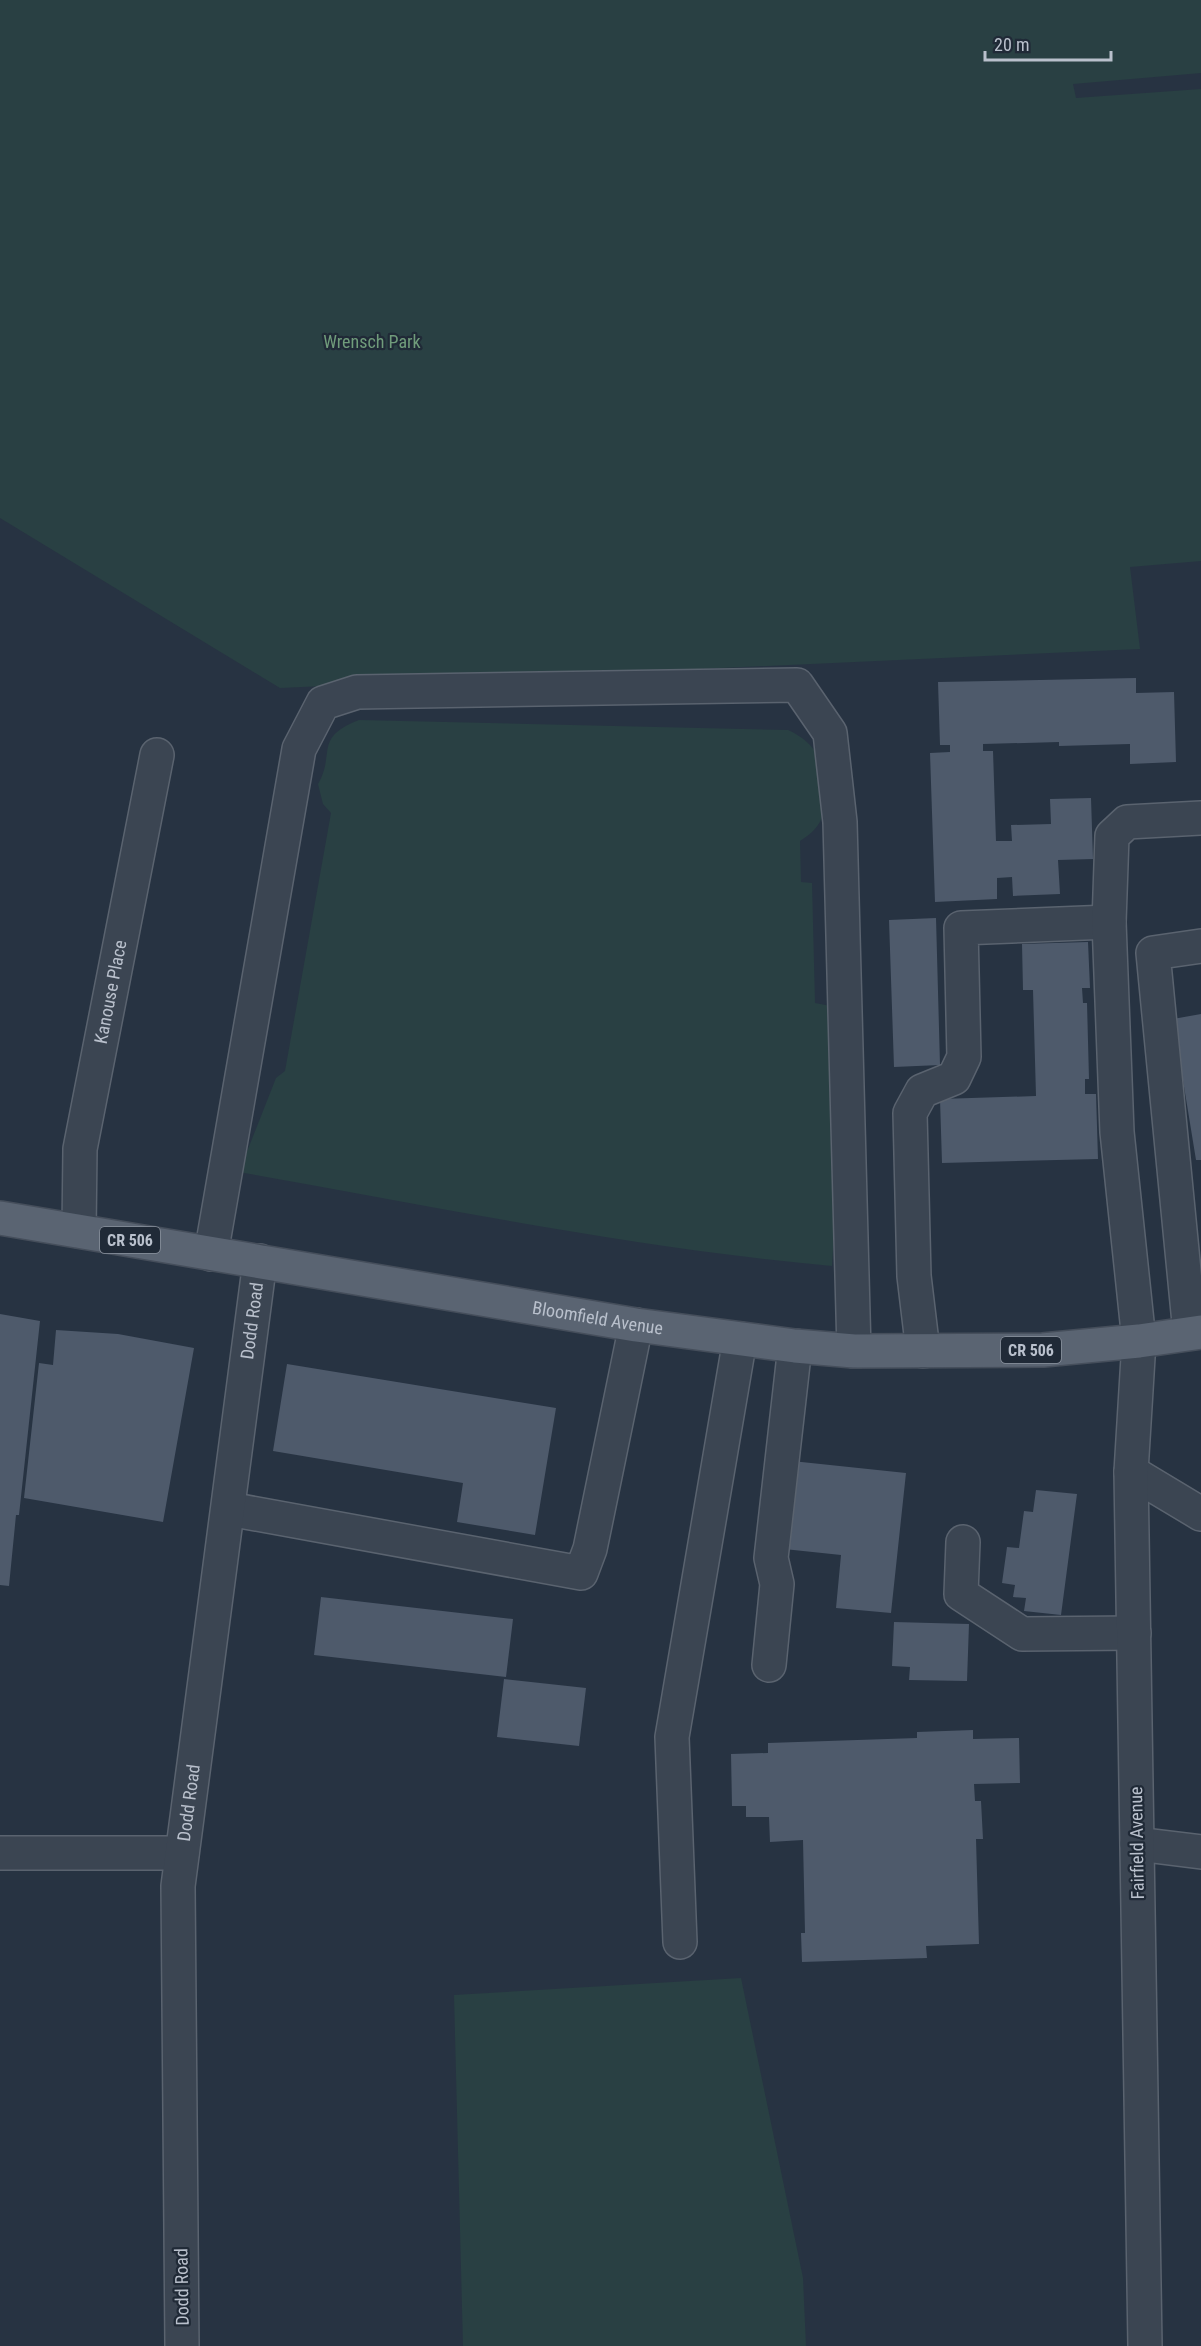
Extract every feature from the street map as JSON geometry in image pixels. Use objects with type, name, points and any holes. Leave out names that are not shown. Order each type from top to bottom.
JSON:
[{"type":"main road","name":"Bloomfield Avenue","points":[[0,1218],[636,1325],[795,1346],[854,1351],[1043,1350],[1196,1333]]},
{"type":"street","points":[[211,1254],[299,749],[323,703],[357,693],[797,685],[830,733],[840,822],[854,1351]]},
{"type":"street","name":"Kanouse Place","points":[[80,1231],[80,1149],[157,755]]},
{"type":"street","name":"Fairfield Avenue","points":[[1145,2346],[1131,1472],[1139,1341],[1117,1132],[1109,922],[1112,836],[1127,822],[1201,818]]},
{"type":"street","points":[[923,1351],[914,1276],[910,1113],[922,1091],[954,1078],[964,1057],[962,928],[1109,922]]},
{"type":"street","points":[[1196,1333],[1153,953],[1201,946]]},
{"type":"street","name":"Dodd Road","points":[[182,2346],[178,1898],[260,1261]]},
{"type":"street","points":[[229,1509],[581,1574],[590,1549],[636,1325]]},
{"type":"street","points":[[680,1942],[672,1737],[740,1339]]},
{"type":"street","points":[[769,1665],[777,1584],[771,1558],[795,1346]]},
{"type":"street","points":[[1131,1472],[1201,1514]]},
{"type":"street","points":[[963,1542],[961,1594],[1022,1634],[1134,1634]]},
{"type":"street","points":[[1137,1844],[1201,1852]]},
{"type":"street","points":[[0,1853],[182,1853]]},
{"type":"green space","name":"Wrensch Park","points":[[0,0],[1201,0],[1201,73],[1073,84],[1076,98],[1201,89],[1201,561],[1130,567],[1140,649],[280,688],[0,518]]},
{"type":"green space","points":[[359,720],[788,730],[810,745],[821,763],[824,808],[820,822],[809,835],[800,841],[801,882],[812,883],[815,1003],[836,1007],[838,1168],[832,1266],[609,1238],[239,1172],[276,1078],[285,1071],[331,813],[323,804],[318,784],[331,740],[336,733]]},
{"type":"green space","points":[[741,1978],[803,2278],[806,2346],[463,2346],[454,1995]]},
{"type":"building","points":[[1136,678],[1136,693],[1174,692],[1176,762],[1130,764],[1130,744],[1059,746],[1059,742],[983,744],[983,751],[993,751],[996,841],[1012,841],[1011,825],[1051,824],[1050,799],[1091,798],[1093,859],[1058,860],[1060,894],[1013,896],[1012,877],[997,878],[997,899],[935,902],[930,753],[950,752],[950,745],[940,745],[938,682]]},
{"type":"building","points":[[936,918],[940,1065],[894,1067],[889,920]]},
{"type":"building","points":[[1088,942],[1090,988],[1082,988],[1083,1003],[1087,1003],[1089,1079],[1085,1079],[1085,1094],[1096,1094],[1098,1159],[942,1163],[940,1099],[1036,1096],[1033,990],[1023,990],[1022,944]]},
{"type":"building","points":[[1201,1014],[1201,1160],[1196,1160],[1173,1019]]},
{"type":"building","points":[[0,1314],[40,1321],[9,1586],[0,1585]]},
{"type":"building","points":[[56,1330],[118,1334],[194,1348],[163,1522],[24,1498],[39,1363],[53,1365]]},
{"type":"building","points":[[287,1364],[556,1408],[535,1535],[457,1522],[463,1483],[273,1451]]},
{"type":"building","points":[[792,1461],[906,1473],[891,1613],[836,1608],[841,1555],[784,1549]]},
{"type":"building","points":[[1036,1490],[1077,1494],[1061,1615],[1024,1611],[1026,1598],[1013,1597],[1015,1585],[1002,1583],[1007,1547],[1019,1548],[1024,1511],[1033,1512]]},
{"type":"building","points":[[321,1597],[513,1619],[506,1677],[314,1655]]},
{"type":"building","points":[[894,1622],[969,1624],[967,1681],[909,1680],[910,1667],[892,1666]]},
{"type":"building","points":[[504,1679],[586,1688],[579,1746],[497,1737]]},
{"type":"building","points":[[973,1730],[973,1739],[1019,1738],[1020,1783],[974,1784],[975,1801],[981,1801],[983,1839],[976,1839],[979,1944],[926,1946],[927,1958],[802,1962],[801,1933],[805,1933],[803,1840],[770,1842],[769,1817],[746,1817],[746,1806],[732,1806],[731,1754],[768,1753],[768,1743],[917,1738],[917,1732]]}]
